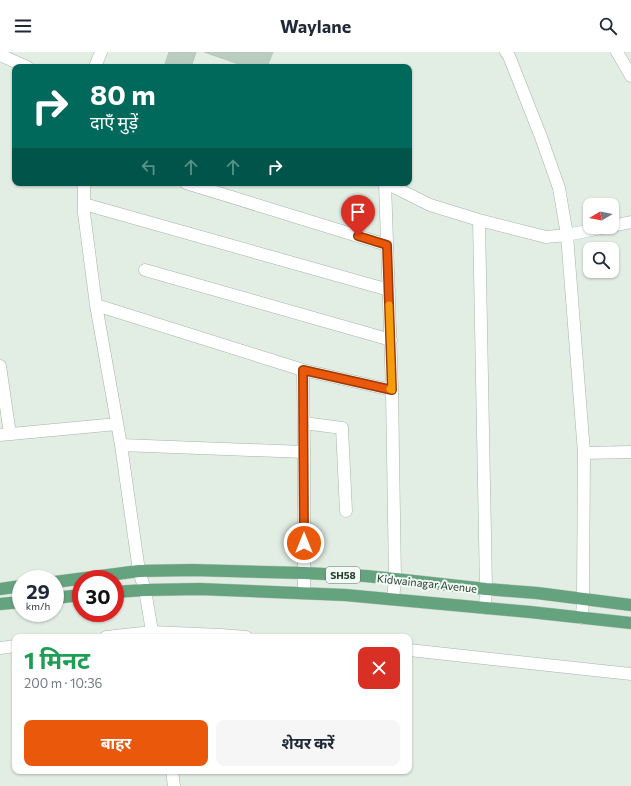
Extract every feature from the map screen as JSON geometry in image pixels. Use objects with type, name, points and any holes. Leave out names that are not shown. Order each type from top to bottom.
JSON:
[{"type":"main road","name":"Kidwainagar Avenue","points":[[64,581],[139,571],[192,570],[304,573],[366,576],[631,604]]},
{"type":"main road","points":[[0,589],[12,587]]},
{"type":"main road","name":"Kidwainagar Avenue","points":[[124,591],[200,589],[345,595],[631,623]]},
{"type":"main road","points":[[0,604],[12,603]]},
{"type":"street","points":[[96,64],[101,52]]},
{"type":"street","points":[[618,52],[631,76]]},
{"type":"street","points":[[510,53],[559,188],[567,235],[584,453],[582,618]]},
{"type":"street","points":[[0,55],[20,64]]},
{"type":"street","points":[[84,186],[84,213],[96,305],[121,445],[139,571],[145,590],[152,634]]},
{"type":"street","points":[[196,186],[387,245]]},
{"type":"street","points":[[385,186],[392,390],[393,599]]},
{"type":"street","points":[[391,186],[430,205],[479,220],[546,237],[583,232]]},
{"type":"street","points":[[84,204],[389,290]]},
{"type":"street","points":[[479,220],[486,589],[485,608]]},
{"type":"street","points":[[619,225],[631,222]]},
{"type":"street","points":[[145,270],[390,340]]},
{"type":"street","points":[[96,305],[303,370],[392,390]]},
{"type":"street","points":[[0,366],[5,434],[117,424]]},
{"type":"street","points":[[303,370],[304,593]]},
{"type":"street","points":[[304,423],[342,428],[346,511]]},
{"type":"street","points":[[121,445],[304,452]]},
{"type":"street","points":[[584,453],[631,452]]},
{"type":"street","points":[[0,648],[12,646]]},
{"type":"street","points":[[412,650],[631,674]]},
{"type":"street","points":[[172,774],[174,786]]},
{"type":"building","points":[[169,52],[196,52],[192,64],[165,64]]},
{"type":"building","points":[[204,52],[273,52],[268,64],[238,64]]},
{"type":"slow traffic","points":[[389,305],[392,390],[390,389]]},
{"type":"route","points":[[304,543],[303,370],[392,390],[387,245],[358,236]]}]
